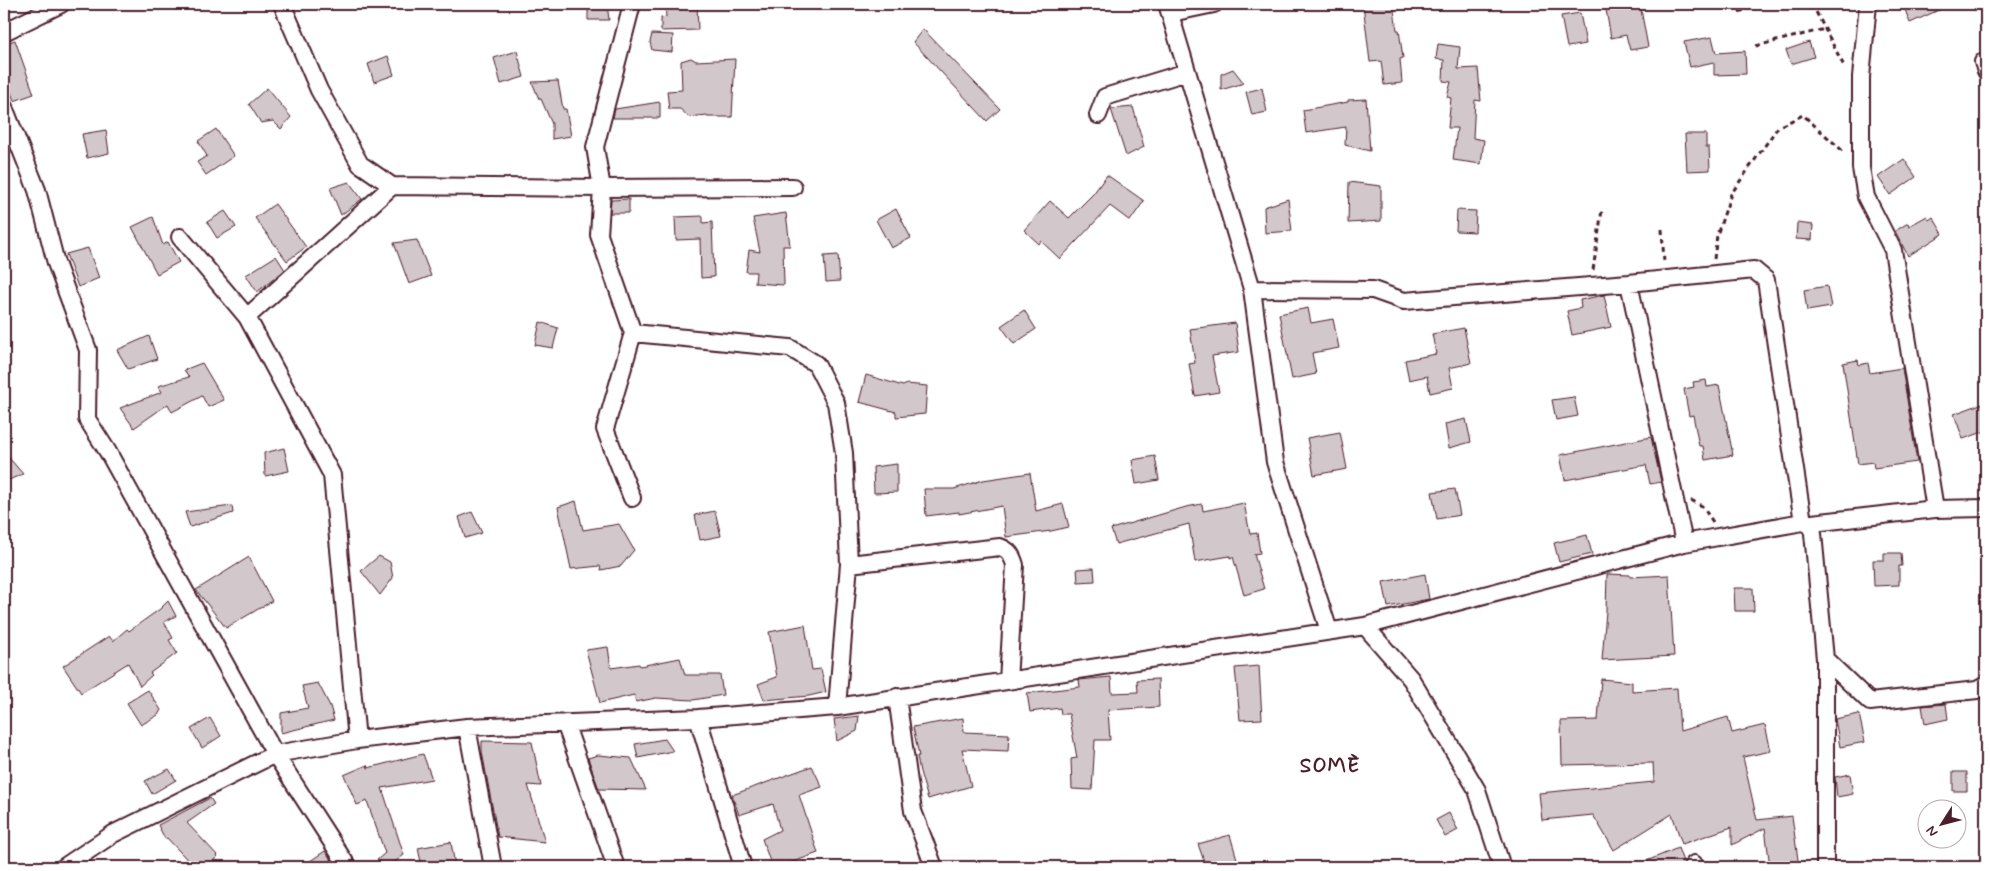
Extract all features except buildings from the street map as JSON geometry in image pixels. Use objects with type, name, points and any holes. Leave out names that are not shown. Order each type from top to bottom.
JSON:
[{"type":"street","points":[[4,32],[61,4]]},
{"type":"street","points":[[282,4],[319,90],[360,164],[392,186],[793,187]]},
{"type":"street","points":[[632,4],[595,147],[602,188],[599,234],[633,333],[606,429],[632,498]]},
{"type":"street","points":[[1214,4],[1169,8],[1252,289],[1275,462],[1329,631]]},
{"type":"street","points":[[1868,4],[1861,82],[1861,168],[1866,197],[1893,250],[1935,509]]},
{"type":"street","points":[[1098,115],[1105,97],[1187,72]]},
{"type":"street","points":[[4,107],[37,190],[56,263],[88,350],[87,419],[108,452],[275,754],[348,867]]},
{"type":"street","points":[[247,317],[392,186]]},
{"type":"street","points":[[180,237],[247,317],[332,475],[357,740]]},
{"type":"street","points":[[1252,289],[1373,290],[1404,301],[1629,283],[1754,270],[1766,280],[1807,523],[1825,659],[1825,867]]},
{"type":"street","points":[[1629,283],[1684,543]]},
{"type":"street","points":[[633,333],[790,348],[816,364],[836,403],[844,453],[849,564],[837,707]]},
{"type":"street","points":[[64,867],[113,834],[275,754],[357,740],[467,728],[698,718],[837,707],[1365,626],[1684,543],[1724,536],[1807,523],[1935,509],[1986,508]]},
{"type":"street","points":[[849,564],[1000,546],[1006,549],[1013,557],[1014,565],[1008,681]]},
{"type":"street","points":[[1365,626],[1411,679],[1477,790],[1502,867]]},
{"type":"street","points":[[1825,659],[1870,702],[1977,690],[1986,685]]},
{"type":"street","points":[[897,697],[913,811],[934,867]]},
{"type":"street","points":[[698,718],[744,867]]},
{"type":"street","points":[[565,723],[616,867]]},
{"type":"street","points":[[467,728],[493,867]]},
{"type":"path","points":[[1737,4],[1738,12],[1766,4]]},
{"type":"path","points":[[1812,4],[1843,65],[1861,82]]},
{"type":"path","points":[[1756,46],[1825,29]]},
{"type":"path","points":[[1711,274],[1717,235],[1731,194],[1778,127],[1803,114],[1861,168]]},
{"type":"path","points":[[1591,286],[1602,210]]},
{"type":"path","points":[[1662,229],[1664,279]]},
{"type":"path","points":[[1672,488],[1702,506],[1724,536]]},
{"type":"district","name":"SOMÈ","points":[[1330,765]]}]
